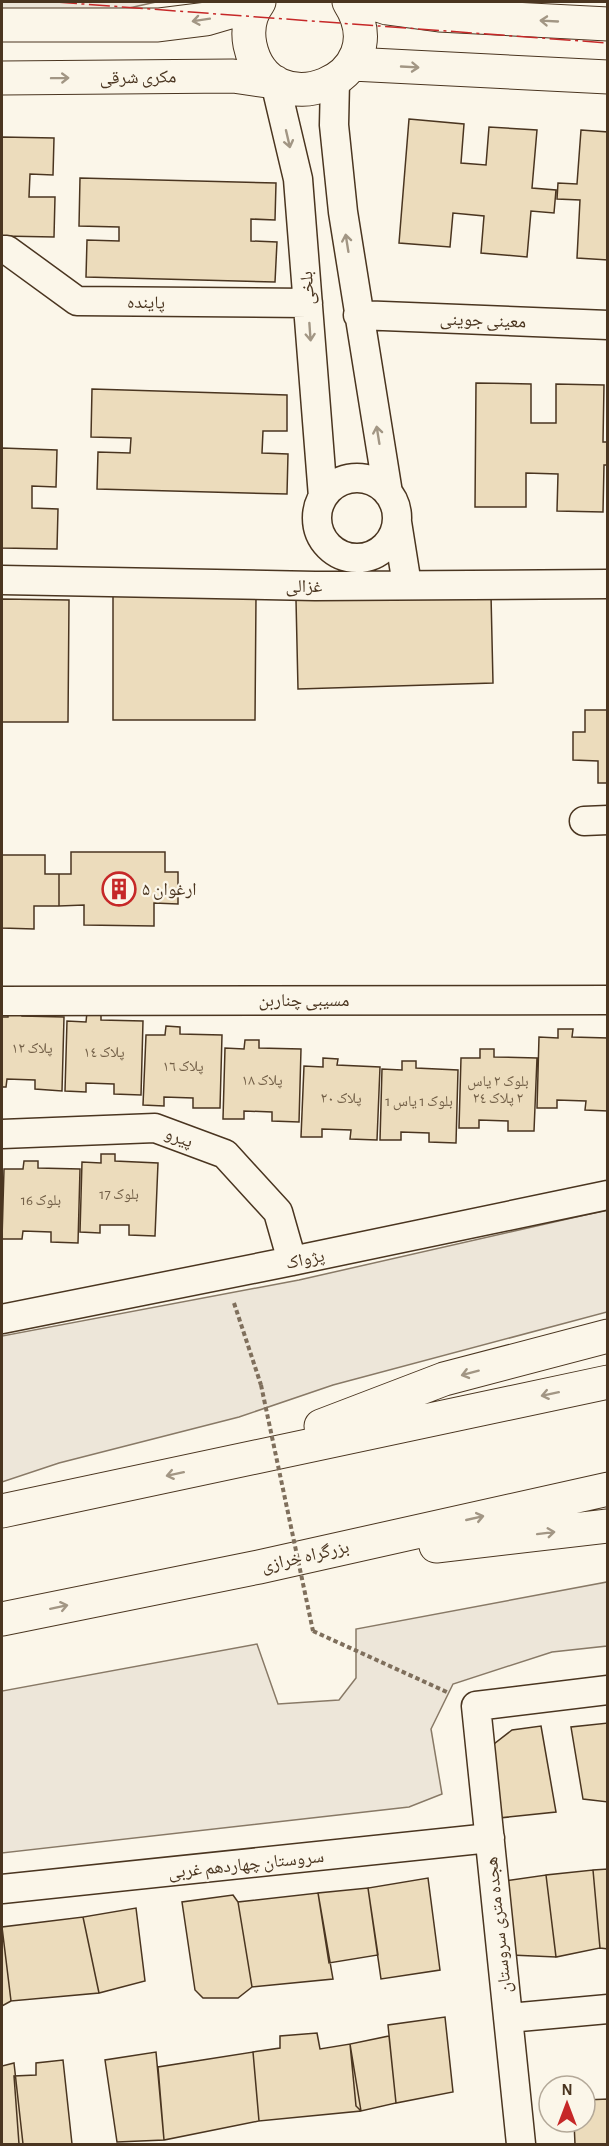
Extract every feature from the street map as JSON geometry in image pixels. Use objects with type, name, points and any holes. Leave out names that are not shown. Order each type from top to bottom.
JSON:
[{"type":"main road","points":[[344,72],[358,49],[360,33],[357,17],[349,2]]},
{"type":"main road","points":[[369,2],[387,8],[439,15],[608,24]]},
{"type":"main road","points":[[2,25],[158,25],[206,19],[258,3]]},
{"type":"main road","points":[[258,3],[249,29],[252,56],[261,71],[275,82]]},
{"type":"main road","points":[[344,72],[608,77]]},
{"type":"main road","name":"مکری شرقی","points":[[2,78],[233,76],[275,82],[290,88],[305,90],[321,88],[344,72]]},
{"type":"main road","points":[[219,1465],[444,1379],[608,1336]]},
{"type":"main road","points":[[2,1510],[608,1382]]},
{"type":"main road","name":"بزرگراه خرازی","points":[[2,1619],[259,1567],[608,1489]]},
{"type":"main road","points":[[259,1567],[608,1526]]},
{"type":"street","points":[[344,72],[334,125],[343,212],[388,493],[393,502],[407,585]]},
{"type":"street","name":"بلخی","points":[[275,82],[298,179],[323,497]]},
{"type":"street","name":"پاینده","points":[[2,250],[7,250],[76,301],[308,303]]},
{"type":"street","name":"معینی جوینی","points":[[358,315],[608,325]]},
{"type":"street","points":[[333,586],[327,544],[317,522],[318,509],[323,497],[342,481],[354,478],[373,482],[388,493]]},
{"type":"street","points":[[327,544],[337,553],[349,558],[375,554],[386,546],[397,522]]},
{"type":"street","name":"غزالی","points":[[2,580],[333,586],[608,584]]},
{"type":"street","name":"مسیبی چناربن","points":[[2,1000],[608,1000]]},
{"type":"street","name":"پیرو","points":[[2,1134],[155,1128],[225,1154],[278,1212],[292,1261]]},
{"type":"street","name":"پژواک","points":[[2,1319],[608,1195]]},
{"type":"street","points":[[476,1706],[608,1690]]},
{"type":"street","name":"هجده متری سروستان","points":[[476,1706],[520,2145]]},
{"type":"street","name":"سروستان چهاردهم غربی","points":[[2,1889],[490,1838]]},
{"type":"street","points":[[508,2019],[608,2009]]},
{"type":"path","points":[[224,1275],[261,1385],[313,1631],[476,1706]]},
{"type":"shaded area","points":[[2,2],[156,2],[111,12],[2,10]]},
{"type":"shaded area","points":[[607,1210],[607,1312],[333,1385],[239,1417],[59,1463],[2,1482],[2,1336],[299,1280]]},
{"type":"shaded area","points":[[607,1582],[607,1646],[552,1652],[453,1684],[431,1729],[442,1794],[409,1807],[2,1853],[2,1691],[257,1644],[278,1704],[339,1700],[356,1678],[356,1629]]},
{"type":"building","points":[[409,119],[464,124],[461,163],[486,165],[489,127],[537,130],[532,188],[556,190],[554,213],[531,211],[527,257],[481,253],[484,216],[453,213],[450,247],[399,243]]},
{"type":"building","points":[[581,130],[608,132],[608,260],[577,258],[580,200],[557,199],[558,183],[577,184]]},
{"type":"building","points":[[2,137],[54,138],[53,175],[30,174],[29,197],[55,197],[54,237],[2,236]]},
{"type":"building","points":[[80,178],[276,183],[275,220],[251,219],[251,241],[277,242],[275,282],[86,277],[87,240],[119,241],[119,227],[79,226]]},
{"type":"building","points":[[476,383],[531,384],[531,423],[556,423],[556,384],[604,385],[603,442],[608,442],[608,465],[604,465],[603,512],[557,511],[558,474],[526,473],[526,507],[475,507]]},
{"type":"building","points":[[92,389],[287,395],[287,431],[263,431],[262,453],[288,454],[287,494],[97,489],[98,452],[130,453],[131,438],[91,437]]},
{"type":"building","points":[[2,448],[57,450],[56,487],[32,486],[32,508],[58,509],[57,549],[2,548]]},
{"type":"building","points":[[491,595],[493,683],[298,689],[296,600]]},
{"type":"building","points":[[113,596],[256,597],[255,720],[113,720]]},
{"type":"building","points":[[2,599],[69,600],[68,722],[2,722]]},
{"type":"building","points":[[585,710],[608,710],[608,783],[598,783],[598,761],[573,760],[573,732],[585,732]]},
{"type":"building","name":"ارغوان ۵","points":[[71,852],[165,852],[165,872],[178,872],[178,904],[154,903],[154,926],[84,925],[84,905],[59,906],[59,874],[71,874]]},
{"type":"building","points":[[2,855],[45,855],[45,874],[59,874],[59,906],[34,906],[34,929],[2,928]]},
{"type":"building","points":[[8,1008],[22,1008],[22,1016],[64,1017],[62,1091],[35,1089],[35,1080],[7,1079],[6,1087],[2,1087],[2,1017],[8,1017]]},
{"type":"building","points":[[87,1012],[101,1013],[101,1020],[143,1021],[141,1095],[114,1094],[114,1084],[86,1083],[86,1092],[65,1091],[67,1021],[86,1022]]},
{"type":"building","points":[[166,1026],[180,1027],[180,1034],[222,1035],[220,1108],[193,1108],[193,1098],[164,1097],[164,1106],[143,1105],[146,1035],[165,1035]]},
{"type":"building","points":[[558,1029],[573,1029],[572,1037],[608,1038],[608,1111],[585,1110],[586,1101],[557,1100],[557,1108],[537,1108],[539,1037],[558,1038]]},
{"type":"building","points":[[245,1040],[259,1040],[259,1048],[301,1049],[299,1122],[272,1121],[272,1112],[244,1111],[244,1119],[223,1119],[225,1048],[244,1049]]},
{"type":"building","points":[[480,1049],[494,1049],[494,1057],[537,1058],[534,1131],[508,1131],[508,1121],[479,1120],[479,1128],[459,1128],[461,1058],[480,1058]]},
{"type":"building","points":[[323,1058],[338,1059],[337,1065],[380,1067],[377,1140],[350,1139],[351,1130],[322,1129],[322,1137],[301,1137],[304,1066],[323,1067]]},
{"type":"building","points":[[402,1061],[416,1061],[416,1068],[458,1070],[456,1143],[429,1142],[429,1133],[401,1132],[401,1140],[380,1140],[382,1069],[402,1070]]},
{"type":"building","points":[[101,1154],[115,1154],[115,1161],[158,1163],[155,1236],[129,1235],[129,1225],[100,1225],[100,1233],[80,1232],[82,1162],[101,1163]]},
{"type":"building","points":[[24,1161],[38,1161],[38,1168],[80,1169],[78,1243],[51,1242],[51,1232],[23,1231],[22,1239],[2,1239],[4,1169],[23,1169]]},
{"type":"building","points":[[608,1723],[608,1802],[583,1799],[571,1727]]},
{"type":"building","points":[[541,1726],[556,1812],[490,1819],[481,1754],[512,1730]]},
{"type":"building","points":[[608,1869],[608,1949],[600,1948],[593,1870]]},
{"type":"building","points":[[593,1870],[600,1948],[556,1957],[546,1875]]},
{"type":"building","points":[[546,1875],[556,1957],[511,1955],[504,1881]]},
{"type":"building","points":[[428,1878],[440,1970],[381,1979],[368,1888]]},
{"type":"building","points":[[368,1888],[378,1955],[329,1963],[318,1893]]},
{"type":"building","points":[[318,1893],[333,1979],[252,1987],[238,1902]]},
{"type":"building","points":[[233,1895],[238,1902],[252,1987],[238,1998],[203,1998],[195,1990],[182,1902]]},
{"type":"building","points":[[136,1908],[145,1981],[99,1993],[83,1917]]},
{"type":"building","points":[[83,1917],[99,1993],[11,2001],[2,1927]]},
{"type":"building","points":[[2,1927],[11,2001],[2,2006]]},
{"type":"building","points":[[445,2017],[453,2092],[396,2103],[388,2025]]},
{"type":"building","points":[[317,2033],[320,2049],[350,2044],[361,2111],[259,2121],[253,2052],[280,2048],[280,2036]]},
{"type":"building","points":[[389,2036],[396,2103],[361,2111],[356,2106],[350,2044]]},
{"type":"building","points":[[156,2052],[164,2140],[117,2142],[105,2060]]},
{"type":"building","points":[[253,2052],[259,2121],[164,2140],[158,2067]]},
{"type":"building","points":[[63,2060],[72,2144],[19,2144],[14,2076],[36,2075],[36,2063]]},
{"type":"building","points":[[14,2063],[23,2144],[2,2144],[2,2066]]},
{"type":"building","points":[[597,2099],[608,2099],[608,2144],[575,2144],[575,2134],[597,2134]]},
{"type":"power","points":[[56,2],[608,43]]},
{"type":"place","name":"ارغوان ۵","points":[[119,889]]}]
